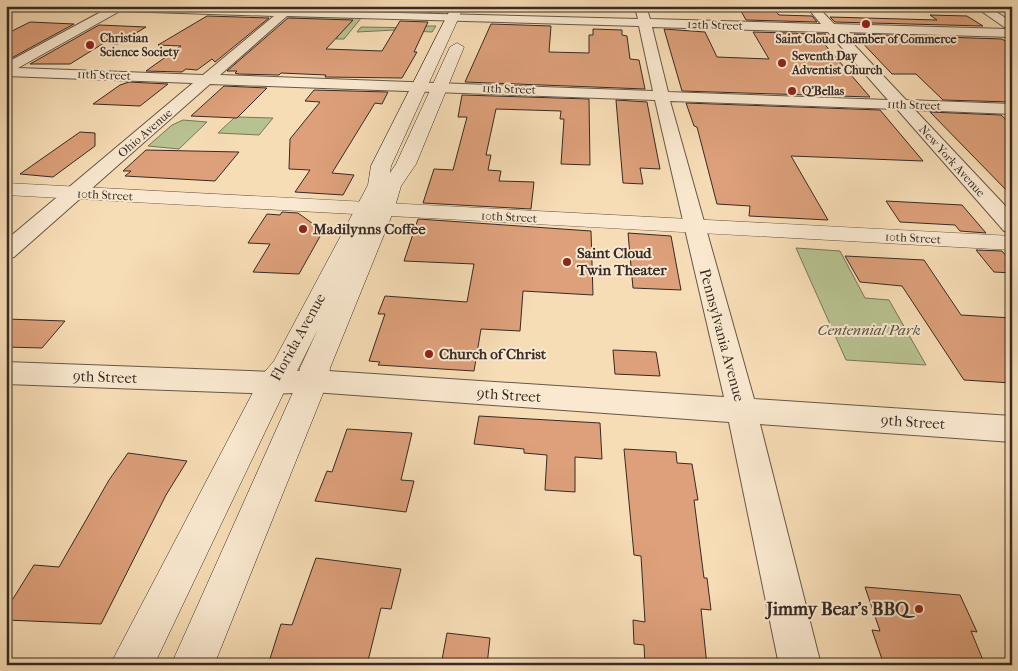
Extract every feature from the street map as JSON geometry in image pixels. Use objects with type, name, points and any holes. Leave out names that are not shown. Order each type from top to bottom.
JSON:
[{"type":"main road","name":"Florida Avenue","points":[[192,665],[313,381],[315,368],[374,210],[381,166],[455,12]]},
{"type":"main road","name":"Florida Avenue","points":[[131,665],[273,383],[284,369],[374,210],[406,164],[473,12]]},
{"type":"main road","name":"10th Street","points":[[6,189],[1012,243]]},
{"type":"street","name":"New York Avenue","points":[[811,6],[1012,226]]},
{"type":"street","points":[[979,6],[1012,27]]},
{"type":"street","name":"12th Street","points":[[119,7],[284,13],[473,12],[642,15],[832,28],[1012,33]]},
{"type":"street","points":[[6,70],[119,7]]},
{"type":"street","name":"Ohio Avenue","points":[[6,252],[284,13]]},
{"type":"street","name":"Pennsylvania Avenue","points":[[642,15],[742,411],[800,665]]},
{"type":"street","name":"11th Street","points":[[6,70],[207,80],[419,86],[1012,109]]},
{"type":"street","name":"9th Street","points":[[6,373],[273,383],[313,381],[1012,429]]},
{"type":"green space","points":[[294,14],[362,17],[344,39],[336,39],[338,36],[291,18]]},
{"type":"green space","points":[[427,26],[436,26],[432,32],[395,30],[357,32],[361,27],[425,28]]},
{"type":"green space","points":[[234,118],[273,118],[259,135],[218,133]]},
{"type":"green space","points":[[183,120],[207,122],[179,149],[148,146],[172,125]]},
{"type":"green space","name":"Centennial Park","points":[[796,248],[840,251],[865,298],[889,300],[926,365],[846,360]]},
{"type":"building","points":[[220,6],[366,6],[362,10]]},
{"type":"building","points":[[409,6],[434,7],[432,12],[406,11]]},
{"type":"building","points":[[738,6],[772,7],[779,15],[812,16],[817,22],[746,20]]},
{"type":"building","points":[[930,15],[967,16],[983,26],[835,22],[830,17],[937,20]]},
{"type":"building","points":[[207,16],[269,18],[215,62],[212,59],[197,70],[186,69],[182,72],[146,71],[181,46],[158,45]]},
{"type":"building","points":[[288,18],[353,20],[326,49],[382,51],[400,21],[428,22],[414,52],[417,52],[402,78],[325,77],[326,75],[281,73],[279,75],[238,74],[235,73],[237,71],[227,71]]},
{"type":"building","points":[[30,22],[74,24],[6,61],[6,34]]},
{"type":"building","points":[[491,24],[551,26],[549,52],[589,53],[589,35],[593,35],[593,29],[622,30],[622,35],[627,36],[630,59],[639,60],[645,89],[465,82]]},
{"type":"building","points":[[99,25],[146,27],[118,44],[104,43],[70,64],[30,64]]},
{"type":"building","points":[[664,29],[705,32],[717,57],[769,59],[753,32],[826,34],[820,39],[870,97],[682,91]]},
{"type":"building","points":[[854,34],[1002,39],[1012,45],[1012,102],[943,100],[916,74],[892,74]]},
{"type":"building","points":[[129,82],[168,84],[140,106],[93,104],[120,85]]},
{"type":"building","points":[[224,86],[267,88],[237,118],[191,116]]},
{"type":"building","points":[[314,90],[388,92],[382,104],[375,103],[332,173],[354,175],[343,195],[295,192],[310,170],[289,169],[290,139],[320,102],[305,101]]},
{"type":"building","points":[[462,95],[589,99],[590,165],[561,164],[564,119],[560,119],[561,111],[496,109],[486,155],[491,155],[488,170],[501,171],[499,181],[534,182],[531,209],[423,203],[434,169],[453,170],[467,117],[458,117]]},
{"type":"building","points":[[616,100],[647,102],[660,169],[640,168],[643,184],[623,183]]},
{"type":"building","points":[[686,103],[880,110],[923,161],[791,156],[828,220],[749,216],[750,206],[717,204],[697,127],[694,126]]},
{"type":"building","points":[[930,112],[1001,115],[1012,125],[1012,196]]},
{"type":"building","points":[[80,132],[95,133],[95,146],[53,177],[20,174]]},
{"type":"building","points":[[146,150],[239,152],[215,181],[125,176],[131,171],[123,171]]},
{"type":"building","points":[[886,201],[962,205],[986,233],[960,231],[955,225],[900,222]]},
{"type":"building","points":[[282,212],[298,213],[323,231],[299,274],[253,272],[270,244],[248,243],[267,214],[280,215]]},
{"type":"building","points":[[418,219],[591,231],[593,295],[523,291],[520,331],[481,329],[474,371],[378,365],[380,362],[369,361],[385,314],[378,314],[385,296],[467,302],[474,264],[404,261]]},
{"type":"building","points":[[628,233],[671,236],[681,290],[633,288]]},
{"type":"building","points":[[976,250],[1002,251],[1012,263],[1012,273],[994,272]]},
{"type":"building","points":[[845,256],[924,260],[961,315],[1012,318],[1012,383],[964,380],[902,286],[860,282]]},
{"type":"building","points":[[6,319],[65,321],[42,348],[6,347]]},
{"type":"building","points":[[613,350],[656,352],[660,376],[615,374]]},
{"type":"building","points":[[479,416],[600,423],[602,459],[575,457],[575,492],[545,490],[547,455],[524,453],[524,449],[474,444]]},
{"type":"building","points":[[347,429],[412,433],[401,480],[414,481],[406,512],[315,501],[327,471],[332,472]]},
{"type":"building","points":[[624,449],[676,452],[677,463],[692,464],[698,500],[694,500],[704,578],[707,578],[711,610],[701,609],[707,665],[645,665],[644,645],[634,644],[633,620],[645,622],[641,556],[634,555]]},
{"type":"building","points":[[128,453],[187,461],[166,495],[101,624],[6,620],[6,610],[34,565],[59,567],[109,480]]},
{"type":"building","points":[[316,558],[401,569],[391,609],[381,608],[367,665],[268,665],[281,624],[292,625]]},
{"type":"building","points":[[865,587],[960,595],[977,632],[971,631],[985,665],[884,665],[872,630],[880,631]]},
{"type":"building","points":[[447,633],[490,638],[487,665],[441,665]]},
{"type":"place","name":"Saint Cloud Chamber of Commerce","points":[[866,24]]},
{"type":"place","name":"Christian Science Society","points":[[90,45]]},
{"type":"place","name":"Seventh Day Adventist Church","points":[[782,63]]},
{"type":"place","name":"Q'Bellas","points":[[792,91]]},
{"type":"place","name":"Madilynns Coffee","points":[[303,229]]},
{"type":"place","name":"Saint Cloud Twin Theater","points":[[567,262]]},
{"type":"place","name":"Church of Christ","points":[[429,354]]},
{"type":"place","name":"Jimmy Bear's BBQ","points":[[919,609]]}]
